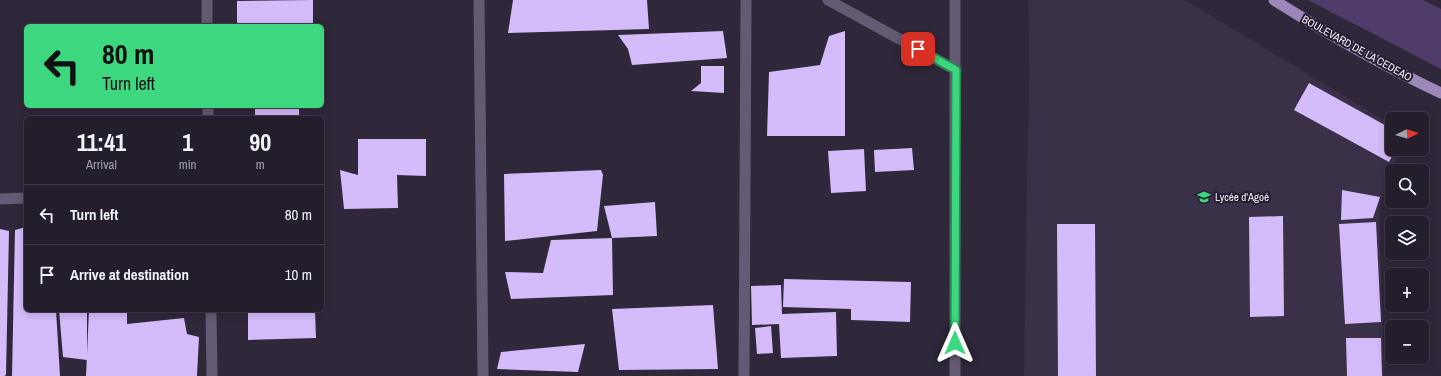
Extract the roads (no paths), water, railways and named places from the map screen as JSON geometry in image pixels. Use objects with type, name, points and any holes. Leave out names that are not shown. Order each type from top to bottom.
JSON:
[{"type":"main road","name":"BOULEVARD DE LA CEDEAO","points":[[1274,0],[1311,24],[1390,68],[1441,93]]},
{"type":"street","points":[[207,0],[207,24]]},
{"type":"street","points":[[479,0],[483,376]]},
{"type":"street","points":[[744,376],[746,0]]},
{"type":"street","points":[[828,0],[956,70]]},
{"type":"street","points":[[955,0],[956,376]]},
{"type":"street","points":[[0,199],[24,198]]},
{"type":"street","points":[[211,312],[212,376]]},
{"type":"place","name":"Lycée d'Agoé","points":[[1204,197]]}]
